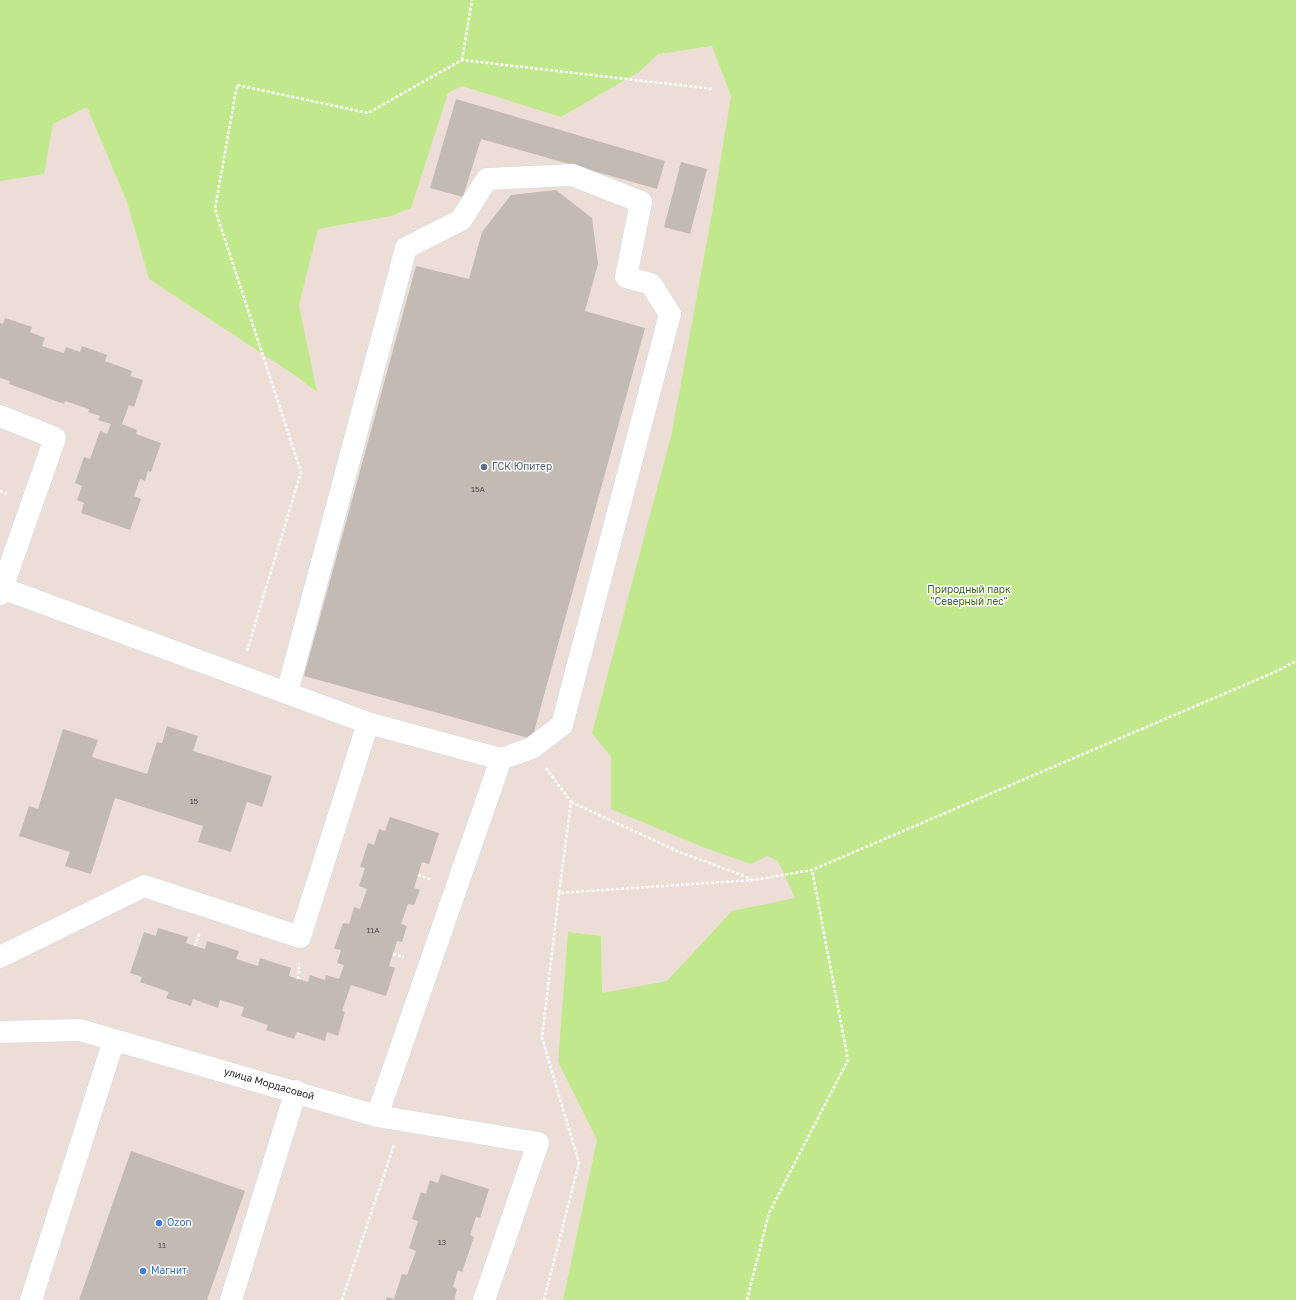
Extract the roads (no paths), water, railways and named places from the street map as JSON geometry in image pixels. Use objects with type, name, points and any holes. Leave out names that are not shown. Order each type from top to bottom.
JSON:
[{"type":"street","points":[[0,416],[55,438],[1,591],[368,723],[501,758],[532,748],[562,725],[670,314],[651,284],[626,277],[641,202],[572,175],[487,179],[461,220],[406,248],[287,693]]},
{"type":"street","points":[[0,957],[144,886],[300,938],[368,723]]},
{"type":"street","points":[[377,1116],[501,758]]},
{"type":"street","name":"улица Мордасовой","points":[[0,1032],[80,1030],[296,1091],[377,1116],[538,1143],[484,1300]]},
{"type":"street","points":[[31,1300],[114,1040]]},
{"type":"street","points":[[231,1300],[296,1091]]},
{"type":"place","name":"ГСК Юпитер","points":[[484,467]]},
{"type":"place","name":"Ozon","points":[[159,1223]]},
{"type":"place","name":"Магнит","points":[[143,1271]]},
{"type":"park label","name":"Природный парк \"Северный лес\"","points":[[969,596]]}]
